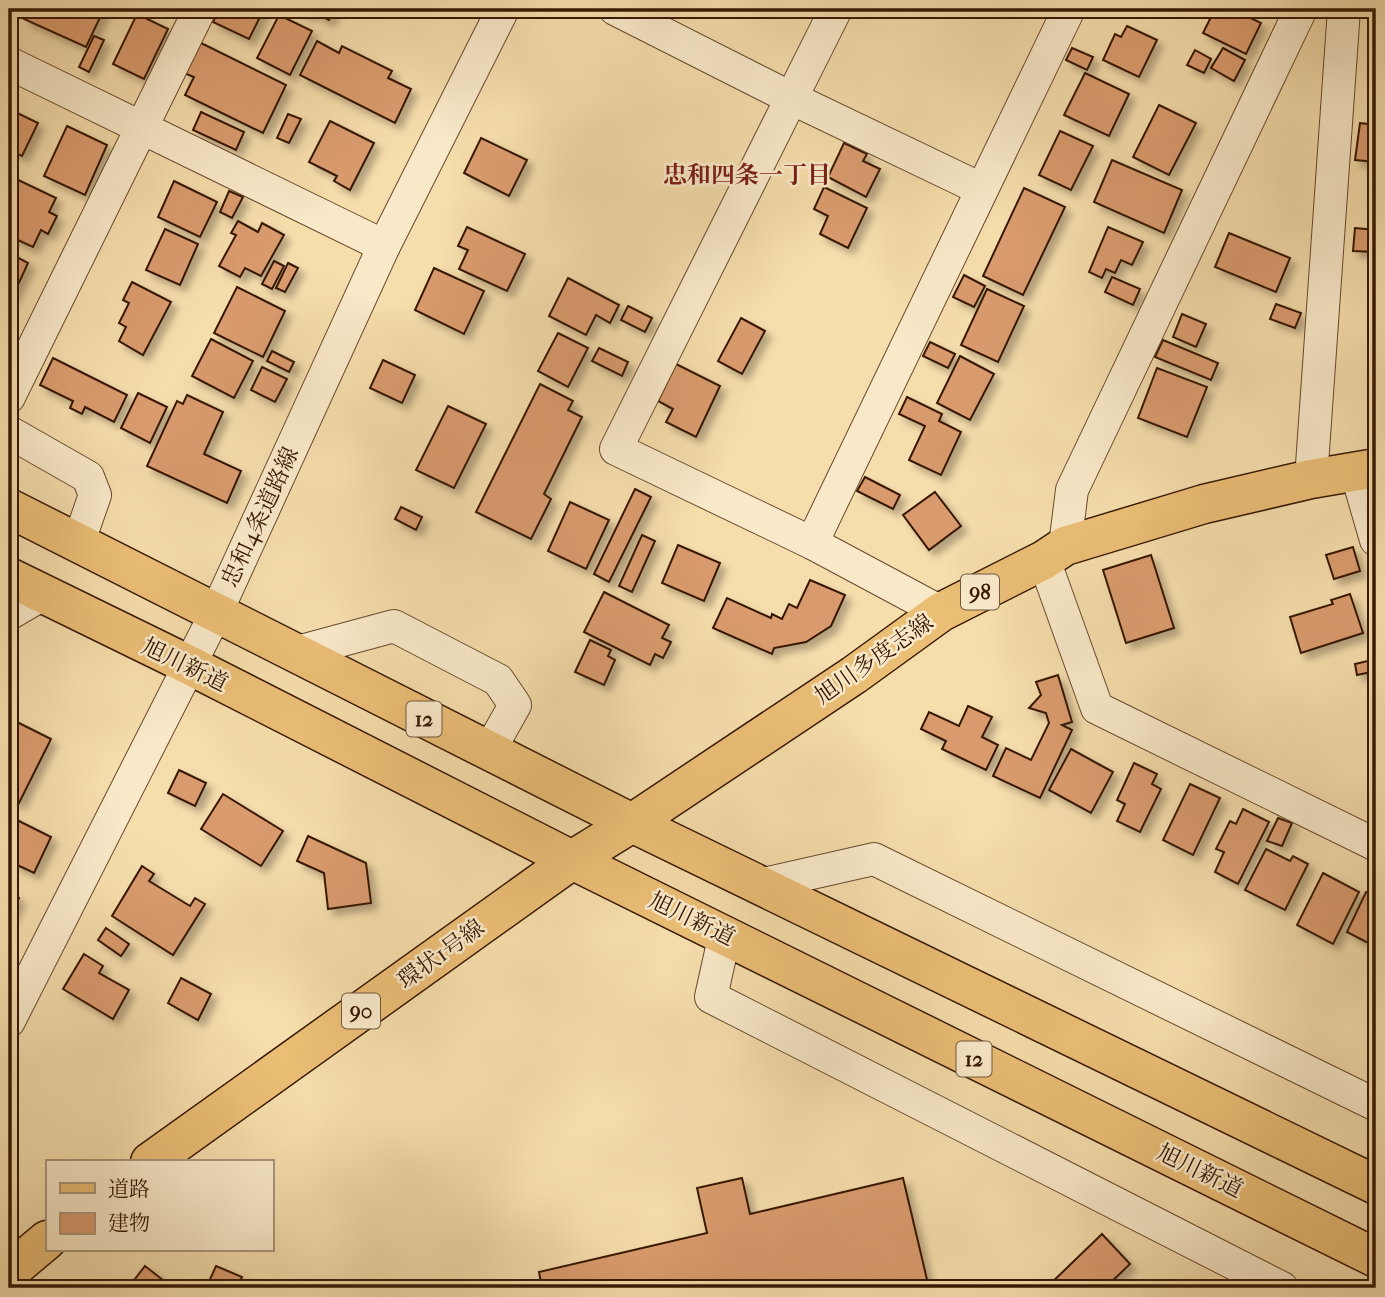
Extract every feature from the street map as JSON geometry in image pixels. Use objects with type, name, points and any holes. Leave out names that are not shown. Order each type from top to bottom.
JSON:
[{"type":"main road","name":"旭川多度志線","points":[[632,824],[854,675],[941,612],[1055,553],[1204,504],[1366,470]]},
{"type":"main road","name":"12","points":[[9,508],[79,541],[632,824],[1376,1185]]},
{"type":"main road","name":"旭川新道","points":[[9,577],[189,665],[572,860],[1376,1258]]},
{"type":"main road","name":"環状1号線","points":[[153,1160],[572,860],[632,824]]},
{"type":"main road","points":[[9,1272],[46,1241]]},
{"type":"street","points":[[9,397],[200,9]]},
{"type":"street","name":"忠和4条道路線","points":[[9,1021],[216,613],[384,246],[503,9]]},
{"type":"street","points":[[615,9],[791,98],[981,189]]},
{"type":"street","points":[[836,9],[616,449],[812,543],[941,612]]},
{"type":"street","points":[[812,543],[1069,9]]},
{"type":"street","points":[[1301,9],[1073,490],[1055,553],[1097,708],[1376,845]]},
{"type":"street","points":[[1311,480],[1344,9]]},
{"type":"street","points":[[9,63],[384,246]]},
{"type":"street","points":[[9,432],[88,477],[94,495],[79,541]]},
{"type":"street","points":[[1366,470],[1376,540]]},
{"type":"street","points":[[9,614],[43,594]]},
{"type":"street","points":[[294,653],[394,626],[498,680],[515,705],[489,751]]},
{"type":"street","points":[[759,885],[874,859],[1376,1105]]},
{"type":"street","points":[[725,934],[711,997],[1282,1288]]},
{"type":"building","points":[[29,9],[104,9],[86,47],[24,19]]},
{"type":"building","points":[[219,9],[264,9],[249,39],[213,22]]},
{"type":"building","points":[[295,9],[334,9],[329,20],[310,11],[308,15]]},
{"type":"building","points":[[1215,9],[1232,9],[1261,23],[1246,54],[1203,33]]},
{"type":"building","points":[[137,14],[168,29],[144,79],[113,64]]},
{"type":"building","points":[[279,15],[312,31],[290,75],[257,58]]},
{"type":"building","points":[[1127,26],[1157,40],[1139,77],[1103,60],[1115,34],[1121,37]]},
{"type":"building","points":[[94,36],[104,40],[89,72],[79,67]]},
{"type":"building","points":[[317,41],[339,53],[342,46],[392,71],[388,78],[411,89],[395,123],[300,75]]},
{"type":"building","points":[[199,42],[286,85],[263,133],[185,95],[194,77],[184,73]]},
{"type":"building","points":[[1072,48],[1093,57],[1087,70],[1066,60]]},
{"type":"building","points":[[1223,48],[1245,60],[1234,81],[1211,68]]},
{"type":"building","points":[[1195,50],[1211,59],[1204,73],[1187,65]]},
{"type":"building","points":[[1085,73],[1129,94],[1109,136],[1064,115]]},
{"type":"building","points":[[1159,105],[1196,123],[1169,175],[1133,157]]},
{"type":"building","points":[[9,109],[38,123],[22,156],[9,150]]},
{"type":"building","points":[[201,112],[244,132],[236,150],[193,130]]},
{"type":"building","points":[[288,114],[301,119],[289,143],[277,138]]},
{"type":"building","points":[[330,121],[374,143],[350,190],[334,181],[337,176],[309,162]]},
{"type":"building","points":[[1360,123],[1376,125],[1376,162],[1355,160]]},
{"type":"building","points":[[67,126],[107,145],[85,195],[44,176]]},
{"type":"building","points":[[1060,131],[1093,146],[1071,190],[1039,175]]},
{"type":"building","points":[[481,138],[527,160],[509,196],[464,173]]},
{"type":"building","points":[[844,143],[867,154],[863,161],[880,169],[866,197],[828,177]]},
{"type":"building","points":[[1112,160],[1182,190],[1164,233],[1094,202]]},
{"type":"building","points":[[12,177],[56,198],[49,212],[57,216],[48,234],[41,230],[33,247],[9,236],[9,184]]},
{"type":"building","points":[[174,181],[217,202],[200,237],[158,217]]},
{"type":"building","points":[[824,187],[867,208],[848,248],[820,234],[828,216],[814,209]]},
{"type":"building","points":[[1024,188],[1065,207],[1023,295],[983,276]]},
{"type":"building","points":[[229,191],[243,197],[232,218],[220,212]]},
{"type":"building","points":[[238,221],[258,232],[262,223],[284,235],[261,276],[245,268],[240,277],[219,266],[236,235],[231,233]]},
{"type":"building","points":[[467,227],[525,254],[507,291],[459,269],[468,250],[458,246]]},
{"type":"building","points":[[1108,227],[1143,242],[1132,265],[1121,260],[1115,273],[1106,269],[1102,278],[1089,272]]},
{"type":"building","points":[[1355,228],[1376,230],[1376,252],[1353,251]]},
{"type":"building","points":[[165,229],[198,244],[180,285],[146,270]]},
{"type":"building","points":[[1229,233],[1290,258],[1276,292],[1215,267]]},
{"type":"building","points":[[9,253],[28,263],[12,298],[9,296]]},
{"type":"building","points":[[274,261],[284,266],[272,289],[262,284]]},
{"type":"building","points":[[288,263],[298,268],[285,292],[276,288]]},
{"type":"building","points":[[434,268],[484,291],[464,334],[415,310]]},
{"type":"building","points":[[964,275],[985,286],[974,307],[953,297]]},
{"type":"building","points":[[1112,277],[1140,289],[1133,305],[1105,292]]},
{"type":"building","points":[[568,278],[619,305],[610,323],[596,315],[586,335],[549,316]]},
{"type":"building","points":[[132,282],[171,302],[143,355],[119,341],[126,327],[119,323],[129,303],[123,300]]},
{"type":"building","points":[[237,287],[285,311],[263,357],[214,333]]},
{"type":"building","points":[[987,289],[1024,306],[998,362],[961,345]]},
{"type":"building","points":[[1276,304],[1301,313],[1295,328],[1270,319]]},
{"type":"building","points":[[628,306],[652,318],[645,332],[621,320]]},
{"type":"building","points":[[1182,314],[1206,324],[1196,347],[1173,337]]},
{"type":"building","points":[[741,318],[765,331],[742,374],[718,361]]},
{"type":"building","points":[[558,333],[588,348],[568,387],[538,371]]},
{"type":"building","points":[[211,339],[253,361],[234,398],[192,376]]},
{"type":"building","points":[[1163,340],[1218,363],[1211,380],[1155,357]]},
{"type":"building","points":[[930,342],[955,354],[948,368],[923,356]]},
{"type":"building","points":[[599,348],[628,362],[622,376],[592,361]]},
{"type":"building","points":[[272,351],[294,362],[289,372],[267,361]]},
{"type":"building","points":[[960,356],[994,374],[970,420],[937,403]]},
{"type":"building","points":[[53,358],[127,395],[114,422],[85,407],[82,414],[70,408],[73,401],[40,385]]},
{"type":"building","points":[[383,360],[415,375],[402,403],[370,388]]},
{"type":"building","points":[[676,364],[720,386],[696,437],[666,422],[673,409],[658,401]]},
{"type":"building","points":[[262,367],[287,379],[275,402],[251,390]]},
{"type":"building","points":[[1157,368],[1207,387],[1187,437],[1138,418]]},
{"type":"building","points":[[540,384],[573,401],[568,410],[582,417],[544,494],[551,499],[531,539],[476,512]]},
{"type":"building","points":[[138,393],[167,407],[150,443],[121,428]]},
{"type":"building","points":[[187,395],[223,412],[204,454],[241,471],[227,503],[147,466],[177,401],[183,404]]},
{"type":"building","points":[[907,397],[942,414],[939,421],[961,432],[941,475],[909,460],[925,426],[899,414]]},
{"type":"building","points":[[448,406],[486,424],[454,488],[416,470]]},
{"type":"building","points":[[865,477],[900,495],[893,509],[857,491]]},
{"type":"building","points":[[635,489],[651,497],[609,582],[594,574]]},
{"type":"building","points":[[935,492],[961,526],[929,550],[903,515]]},
{"type":"building","points":[[570,502],[609,520],[586,569],[548,551]]},
{"type":"building","points":[[401,507],[422,517],[416,530],[395,519]]},
{"type":"building","points":[[642,535],[655,541],[632,592],[619,586]]},
{"type":"building","points":[[678,545],[720,563],[704,601],[662,583]]},
{"type":"building","points":[[1353,547],[1360,571],[1334,579],[1326,555]]},
{"type":"building","points":[[1151,555],[1174,628],[1126,643],[1103,570]]},
{"type":"building","points":[[810,580],[845,595],[831,626],[806,642],[774,648],[772,654],[713,628],[727,598],[771,618],[772,614],[782,619],[789,604],[797,608]]},
{"type":"building","points":[[604,592],[669,625],[662,638],[671,642],[663,658],[655,654],[650,665],[584,632]]},
{"type":"building","points":[[1350,594],[1363,633],[1301,653],[1290,617],[1333,604],[1331,600]]},
{"type":"building","points":[[590,640],[611,650],[608,656],[615,660],[604,685],[575,672]]},
{"type":"building","points":[[1376,659],[1376,671],[1357,675],[1355,664]]},
{"type":"building","points":[[1058,675],[1072,722],[1062,725],[1072,730],[1040,798],[993,776],[1006,748],[1031,760],[1049,723],[1046,713],[1029,708],[1041,695],[1036,682]]},
{"type":"building","points":[[968,706],[992,717],[982,737],[998,745],[986,770],[942,749],[946,741],[921,729],[929,712],[959,726]]},
{"type":"building","points":[[9,718],[51,739],[19,803],[9,798]]},
{"type":"building","points":[[1071,749],[1113,772],[1091,813],[1049,790]]},
{"type":"building","points":[[1134,763],[1157,774],[1152,784],[1161,789],[1140,832],[1117,821],[1125,804],[1117,800]]},
{"type":"building","points":[[179,770],[206,783],[195,806],[168,793]]},
{"type":"building","points":[[1190,784],[1220,798],[1193,855],[1163,840]]},
{"type":"building","points":[[223,794],[283,831],[261,866],[201,829]]},
{"type":"building","points":[[1243,809],[1269,822],[1238,884],[1215,872],[1224,852],[1216,849],[1230,821],[1236,824]]},
{"type":"building","points":[[9,816],[51,837],[34,873],[9,861]]},
{"type":"building","points":[[1278,818],[1292,823],[1282,846],[1267,841]]},
{"type":"building","points":[[308,836],[366,863],[371,903],[328,909],[324,873],[297,861]]},
{"type":"building","points":[[1266,849],[1290,861],[1293,856],[1308,864],[1285,910],[1245,890]]},
{"type":"building","points":[[142,866],[154,874],[149,881],[190,906],[195,898],[205,904],[173,955],[112,916]]},
{"type":"building","points":[[1323,873],[1359,892],[1333,944],[1297,925]]},
{"type":"building","points":[[1366,892],[1376,896],[1376,947],[1347,932]]},
{"type":"building","points":[[9,893],[19,898],[9,920]]},
{"type":"building","points":[[106,928],[129,944],[121,956],[98,940]]},
{"type":"building","points":[[84,954],[103,966],[99,973],[129,990],[113,1019],[63,989]]},
{"type":"building","points":[[181,978],[211,994],[198,1020],[168,1003]]},
{"type":"building","points":[[742,1178],[750,1214],[903,1178],[929,1288],[542,1288],[539,1272],[707,1233],[697,1188]]},
{"type":"building","points":[[1102,1234],[1130,1264],[1105,1288],[1046,1288]]},
{"type":"building","points":[[145,1266],[173,1288],[128,1288]]},
{"type":"building","points":[[216,1266],[242,1277],[237,1288],[206,1288]]},
{"type":"building","points":[[250,1280],[270,1288],[247,1288]]},
{"type":"district","name":"忠和四条一丁目","points":[[747,175]]}]
